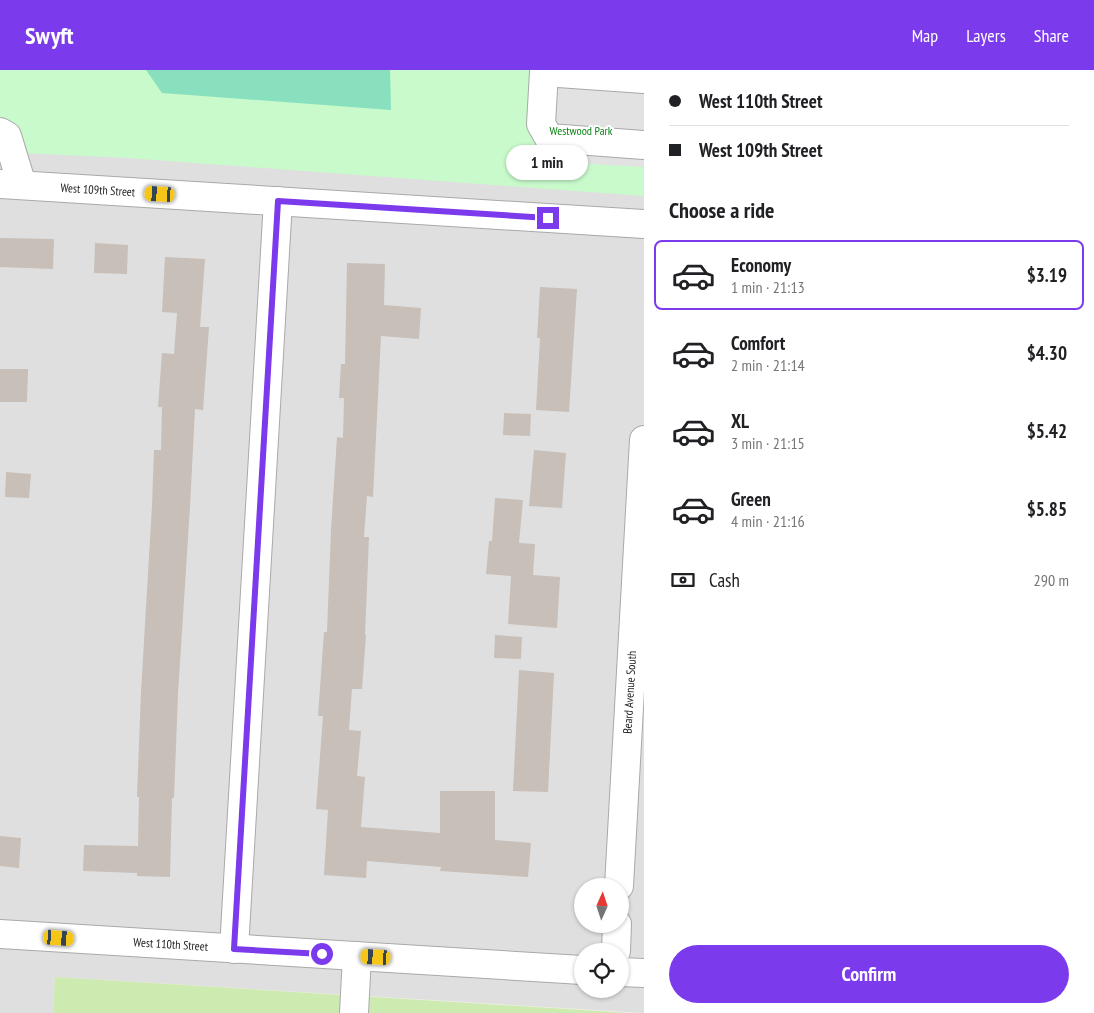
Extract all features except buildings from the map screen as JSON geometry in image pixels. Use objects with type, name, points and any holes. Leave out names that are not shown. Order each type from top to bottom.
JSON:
[{"type":"street","points":[[644,79],[544,72],[541,124],[549,138],[644,144]]},
{"type":"street","points":[[0,132],[7,136],[11,185]]},
{"type":"street","name":"West 109th Street","points":[[11,185],[644,224]]},
{"type":"street","points":[[234,949],[278,201]]},
{"type":"street","name":"Beard Avenue South","points":[[619,878],[644,440]]},
{"type":"street","name":"West 110th Street","points":[[0,934],[574,970]]},
{"type":"street","points":[[354,1013],[357,956]]},
{"type":"street","points":[[629,972],[644,973]]},
{"type":"shaded area","points":[[0,70],[644,70],[644,1013],[55,977],[53,1013],[0,1013]]},
{"type":"shaded area","points":[[536,70],[644,70],[644,167],[551,162],[531,133]]},
{"type":"green space","name":"Westwood Park","points":[[0,70],[644,70],[644,196],[127,158],[0,152]]},
{"type":"green space","points":[[146,70],[390,70],[391,110],[162,93]]},
{"type":"green space","points":[[55,977],[630,1013],[53,1013]]},
{"type":"route","points":[[322,954],[234,949],[278,201],[548,218]]}]
